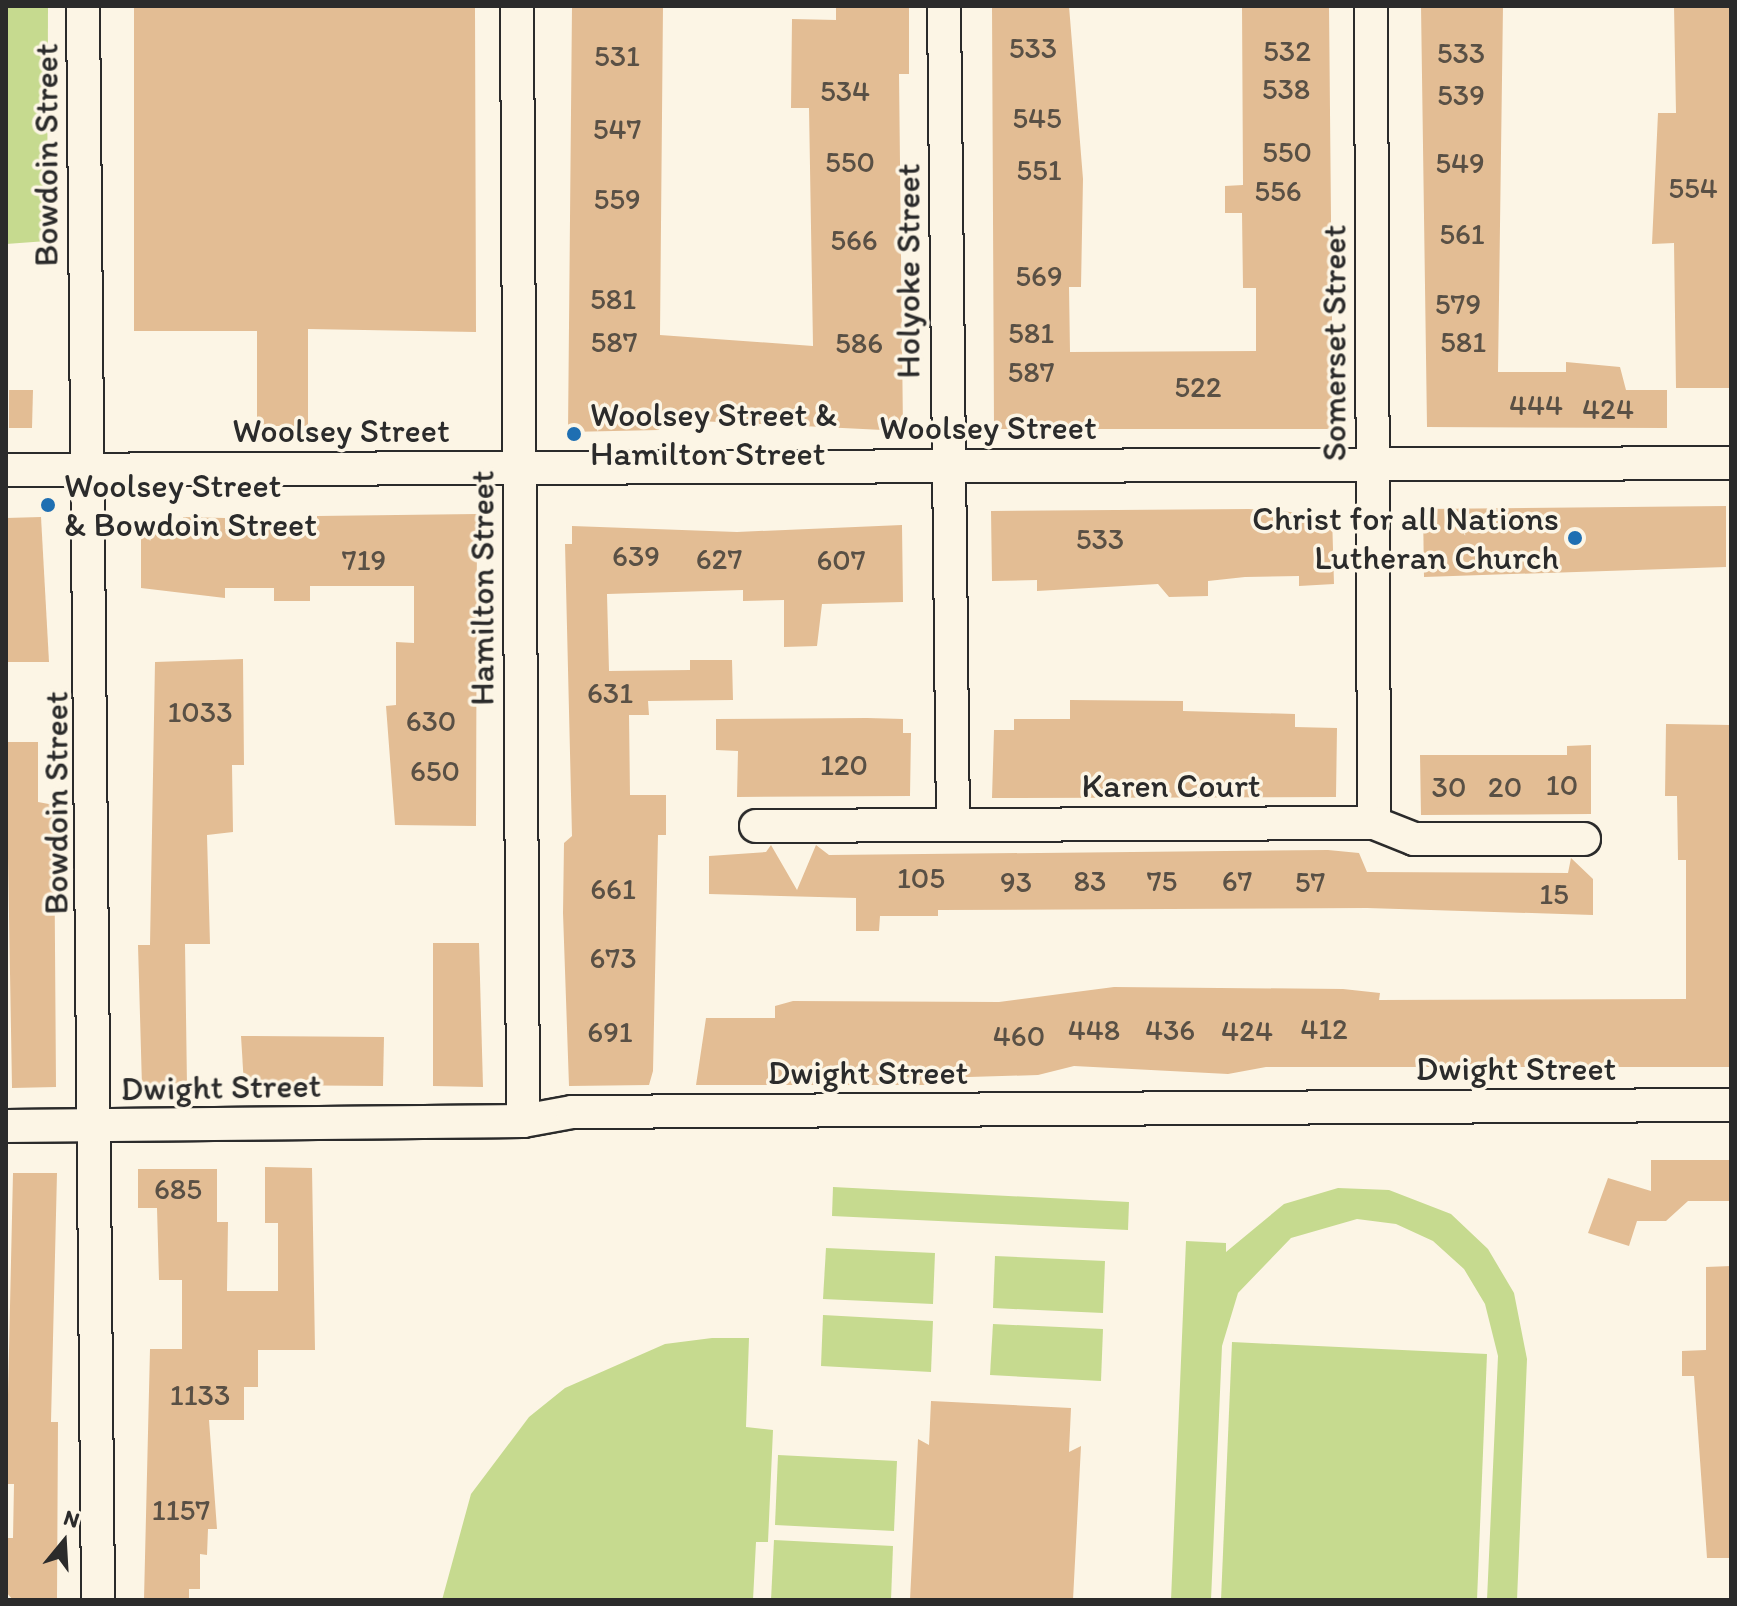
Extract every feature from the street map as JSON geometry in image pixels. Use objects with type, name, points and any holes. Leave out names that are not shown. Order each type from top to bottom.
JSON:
[{"type":"street","name":"Bowdoin Street","points":[[83,6],[91,469],[98,1600]]},
{"type":"street","name":"Hamilton Street","points":[[517,6],[523,1121]]},
{"type":"street","name":"Holyoke Street","points":[[944,6],[953,824]]},
{"type":"street","name":"Somerset Street","points":[[1371,6],[1374,823]]},
{"type":"street","name":"Woolsey Street","points":[[6,470],[1373,467],[1731,463]]},
{"type":"street","name":"Karen Court","points":[[756,826],[1374,823],[1414,839],[1584,839]]},
{"type":"street","name":"Dwight Street","points":[[6,1126],[523,1121],[572,1112],[1731,1105]]},
{"type":"green space","points":[[6,6],[48,6],[47,241],[6,244]]},
{"type":"green space","points":[[833,1187],[1129,1202],[1128,1230],[832,1216]]},
{"type":"green space","points":[[1338,1188],[1389,1190],[1451,1214],[1488,1249],[1514,1293],[1527,1359],[1517,1600],[1487,1600],[1498,1356],[1485,1304],[1464,1269],[1433,1241],[1396,1224],[1357,1219],[1291,1238],[1238,1293],[1222,1346],[1211,1600],[1171,1600],[1186,1241],[1226,1243],[1226,1252],[1284,1204]]},
{"type":"green space","points":[[826,1248],[935,1253],[933,1304],[823,1299]]},
{"type":"green space","points":[[995,1256],[1105,1261],[1103,1313],[993,1308]]},
{"type":"green space","points":[[823,1315],[933,1321],[931,1372],[821,1366]]},
{"type":"green space","points":[[993,1324],[1103,1329],[1101,1381],[990,1375]]},
{"type":"green space","points":[[712,1338],[749,1338],[746,1427],[773,1430],[768,1542],[756,1542],[753,1600],[442,1600],[471,1494],[529,1417],[565,1388],[665,1344]]},
{"type":"green space","points":[[1232,1342],[1487,1354],[1477,1600],[1221,1600]]},
{"type":"green space","points":[[778,1455],[897,1461],[894,1531],[775,1525]]},
{"type":"green space","points":[[774,1540],[893,1546],[891,1600],[771,1600]]},
{"type":"building","points":[[134,6],[475,6],[476,332],[308,329],[308,426],[257,426],[257,331],[134,331]]},
{"type":"building","points":[[572,6],[663,6],[660,335],[813,346],[809,108],[791,108],[792,19],[836,20],[836,6],[909,6],[909,74],[899,74],[903,431],[659,419],[659,430],[568,432]]},
{"type":"building","points":[[992,6],[1069,6],[1083,179],[1081,287],[1069,287],[1070,352],[1256,351],[1256,288],[1243,288],[1242,213],[1225,213],[1225,186],[1243,185],[1242,6],[1329,6],[1333,429],[994,429]]},
{"type":"building","points":[[1421,6],[1503,6],[1498,372],[1566,372],[1566,362],[1620,367],[1626,390],[1667,390],[1667,428],[1427,427]]},
{"type":"building","points":[[1674,6],[1731,6],[1731,388],[1676,388],[1674,243],[1652,244],[1658,113],[1676,113]]},
{"type":"building","points":[[9,390],[33,390],[32,428],[9,428]]},
{"type":"building","name":"Christ for all Nations Lutheran Church","points":[[1726,506],[1726,567],[1424,577],[1423,509]]},
{"type":"building","points":[[1249,509],[1332,515],[1334,584],[1299,586],[1299,576],[1245,577],[1208,581],[1208,596],[1169,597],[1158,584],[1037,591],[1037,580],[992,581],[991,511]]},
{"type":"building","points":[[477,514],[476,826],[395,825],[386,706],[396,705],[396,642],[414,643],[414,586],[310,586],[310,601],[274,601],[274,588],[225,588],[225,598],[141,588],[141,527],[183,527],[183,517],[225,518],[225,529],[317,530],[317,516]]},
{"type":"building","points":[[41,517],[49,662],[6,662],[6,518]]},
{"type":"building","points":[[902,525],[903,602],[822,604],[817,646],[784,647],[784,600],[743,601],[743,590],[607,594],[609,671],[690,670],[690,660],[732,660],[733,700],[648,701],[649,715],[629,715],[630,795],[666,795],[666,835],[658,835],[653,1071],[649,1085],[569,1086],[563,913],[564,843],[572,836],[565,544],[572,544],[572,526],[737,532]]},
{"type":"building","points":[[243,659],[244,765],[232,765],[233,832],[207,835],[210,944],[185,944],[187,1086],[142,1087],[138,945],[150,945],[155,662]]},
{"type":"building","points":[[1070,700],[1183,701],[1183,711],[1295,714],[1295,727],[1337,728],[1336,797],[992,798],[994,730],[1014,730],[1014,719],[1070,719]]},
{"type":"building","points":[[716,719],[903,719],[903,733],[911,733],[910,796],[737,797],[738,751],[716,750]]},
{"type":"building","points":[[1666,724],[1731,725],[1731,1067],[1266,1067],[1228,1074],[1074,1066],[1038,1075],[936,1078],[936,1085],[696,1085],[706,1018],[775,1018],[775,1006],[793,1001],[999,1002],[1114,987],[1343,989],[1380,993],[1379,1000],[1686,999],[1686,860],[1678,860],[1677,796],[1665,796]]},
{"type":"building","points":[[6,742],[38,742],[38,802],[54,805],[56,1087],[12,1088]]},
{"type":"building","points":[[1591,745],[1591,814],[1421,815],[1420,755],[1567,755],[1567,746]]},
{"type":"building","points":[[771,845],[797,890],[816,845],[829,855],[1328,850],[1359,853],[1367,872],[1568,873],[1571,858],[1593,879],[1593,915],[1367,908],[938,910],[938,916],[880,916],[879,931],[856,931],[856,898],[709,894],[709,856],[766,852]]},
{"type":"building","points":[[433,943],[479,943],[483,1087],[433,1086]]},
{"type":"building","points":[[241,1036],[384,1037],[383,1086],[244,1085]]},
{"type":"building","points":[[1651,1160],[1731,1160],[1731,1201],[1688,1201],[1666,1221],[1637,1221],[1629,1246],[1588,1233],[1608,1178],[1651,1191]]},
{"type":"building","points":[[265,1167],[312,1168],[315,1350],[258,1350],[258,1387],[244,1387],[244,1420],[209,1420],[217,1529],[208,1529],[207,1555],[200,1554],[200,1589],[189,1589],[189,1600],[144,1599],[150,1349],[182,1349],[182,1280],[159,1280],[157,1208],[138,1208],[138,1169],[217,1169],[217,1222],[228,1222],[227,1291],[278,1291],[278,1223],[265,1223]]},
{"type":"building","points":[[13,1173],[57,1173],[51,1422],[58,1422],[57,1600],[13,1600],[6,1592],[6,1538],[13,1538],[14,1484],[6,1484]]},
{"type":"building","points":[[1731,1266],[1731,1558],[1707,1558],[1694,1376],[1682,1376],[1682,1351],[1706,1350],[1706,1267]]},
{"type":"building","points":[[931,1401],[1071,1408],[1069,1452],[1081,1446],[1073,1600],[910,1600],[918,1439],[929,1445]]},
{"type":"place","name":"Woolsey Street & Hamilton Street","points":[[574,434]]},
{"type":"place","name":"Woolsey Street & Bowdoin Street","points":[[48,505]]},
{"type":"place","name":"Christ for all Nations Lutheran Church","points":[[1575,538]]}]
